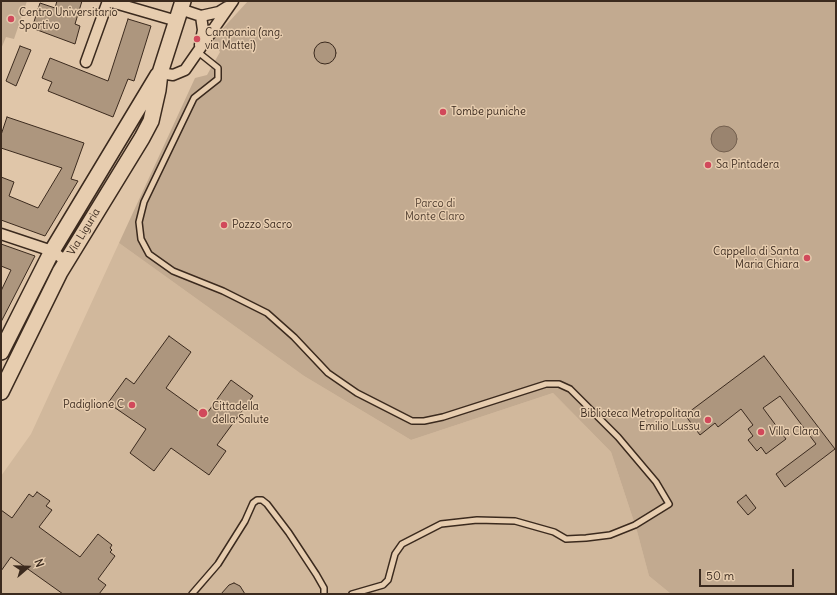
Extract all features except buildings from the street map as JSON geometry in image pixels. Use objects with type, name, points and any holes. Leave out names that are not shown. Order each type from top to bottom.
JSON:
[{"type":"street","points":[[86,62],[108,1],[180,10],[202,16],[219,12],[231,3]]},
{"type":"street","points":[[160,73],[173,75],[185,70],[231,3]]},
{"type":"street","name":"Via Liguria","points":[[1,392],[66,261],[142,138],[151,120],[158,90],[160,73],[180,10]]},
{"type":"street","points":[[198,52],[203,36],[202,16]]},
{"type":"street","name":"Via Liguria","points":[[1,352],[52,251],[160,73]]},
{"type":"street","points":[[1,234],[52,251],[66,261]]},
{"type":"lane","points":[[198,52],[218,68],[218,79],[194,98],[144,202],[139,222],[141,240],[149,254],[173,271],[223,291],[267,313],[294,337],[328,373],[357,392],[412,420],[424,421],[443,417],[546,384],[559,384],[570,389],[618,437],[656,482],[669,504],[629,528],[610,535],[586,538],[566,539],[554,532],[515,521],[477,520],[441,524],[402,544],[395,554],[388,580],[383,586],[352,594]]},
{"type":"lane","points":[[192,594],[218,564],[245,521],[253,503],[257,500],[262,500],[267,504],[289,533],[316,574],[324,588],[325,594]]},
{"type":"shaded area","points":[[724,126],[733,130],[737,139],[733,148],[724,152],[715,148],[711,139],[715,130]]},
{"type":"shaded area","name":"Cittadella della Salute","points":[[119,243],[304,376],[411,440],[553,393],[611,452],[637,531],[649,576],[671,594],[1,594],[1,476],[31,434]]},
{"type":"green space","name":"Centro Universitario Sportivo","points":[[1,1],[27,1],[14,39],[6,37],[1,49]]},
{"type":"green space","name":"Parco di Monte Claro","points":[[248,1],[836,1],[836,594],[671,594],[649,576],[637,531],[611,452],[553,393],[411,440],[304,376],[119,243],[195,78],[207,75],[220,52],[214,43],[215,37]]},
{"type":"place","name":"Centro Universitario Sportivo","points":[[11,19]]},
{"type":"place","name":"Campania (ang. via Mattei)","points":[[197,39]]},
{"type":"place","name":"Tombe puniche","points":[[443,112]]},
{"type":"place","name":"Sa Pintadera","points":[[708,165]]},
{"type":"place","name":"Pozzo Sacro","points":[[224,225]]},
{"type":"place","name":"Cappella di Santa Maria Chiara","points":[[807,258]]},
{"type":"place","name":"Padiglione C","points":[[132,405]]},
{"type":"place","name":"Cittadella della Salute","points":[[203,413]]},
{"type":"place","name":"Biblioteca Metropolitana Emilio Lussu","points":[[708,420]]},
{"type":"place","name":"Villa Clara","points":[[761,432]]}]
